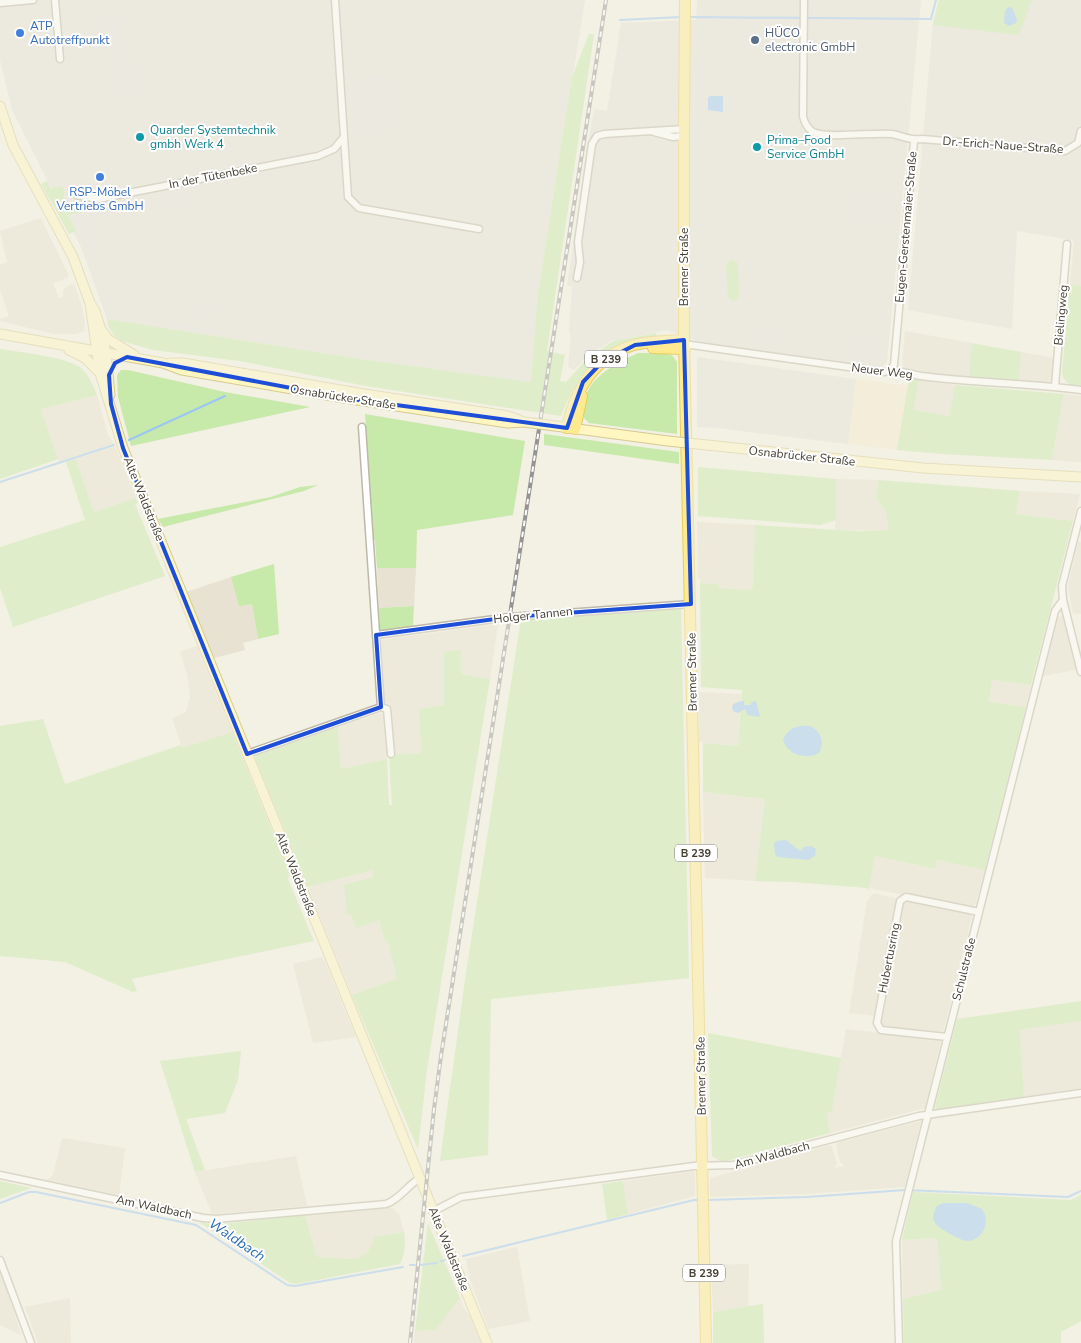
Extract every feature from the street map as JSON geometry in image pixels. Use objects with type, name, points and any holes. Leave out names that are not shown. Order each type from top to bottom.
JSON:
[{"type":"main road","name":"Bremer Straße","points":[[685,0],[684,344],[706,1343]]},
{"type":"main road","name":"B 239","points":[[571,428],[580,400],[588,384],[605,365],[618,356],[635,349],[684,344]]},
{"type":"street","points":[[0,3],[33,0]]},
{"type":"street","points":[[56,0],[60,59]]},
{"type":"street","points":[[335,0],[348,196],[359,208],[479,229]]},
{"type":"street","name":"Eugen-Gerstenmaier-Straße","points":[[804,0],[803,116],[805,122],[813,132],[824,135],[893,134],[914,141],[894,365],[890,370]]},
{"type":"street","name":"Alte Waldstraße","points":[[0,106],[13,145],[73,257],[90,304],[121,442],[487,1343]]},
{"type":"street","name":"Dr.-Erich-Naue-Straße","points":[[914,141],[922,139],[1065,152],[1078,143],[1081,131]]},
{"type":"street","points":[[577,278],[580,262],[578,242],[592,144],[596,136],[652,132],[673,137],[684,133]]},
{"type":"street","name":"In der Tütenbeke","points":[[76,196],[98,198],[318,156],[334,149],[344,137]]},
{"type":"street","name":"Bielingweg","points":[[1055,386],[1067,244]]},
{"type":"street","points":[[77,348],[88,343],[97,331],[115,344],[144,360]]},
{"type":"street","name":"Osnabrücker Straße","points":[[0,334],[144,360],[182,363],[372,396],[508,416],[524,422],[707,446],[923,468],[1081,477]]},
{"type":"street","name":"Neuer Weg","points":[[684,344],[884,372],[890,370],[956,380],[1055,386],[1081,390]]},
{"type":"street","points":[[60,345],[85,358],[105,374],[114,363],[127,357]]},
{"type":"street","points":[[362,427],[381,706]]},
{"type":"street","points":[[1081,511],[1062,586],[1063,600],[1081,672]]},
{"type":"street","name":"Schulstraße","points":[[899,1343],[896,1241],[1055,611],[1063,600]]},
{"type":"street","name":"Holger Tannen","points":[[376,635],[510,617],[691,604]]},
{"type":"street","points":[[248,754],[381,706],[388,709],[391,754]]},
{"type":"street","name":"Hubertusring","points":[[947,1037],[881,1030],[878,1027],[877,1024],[900,901],[906,897],[979,912]]},
{"type":"street","name":"Am Waldbach","points":[[434,1212],[461,1197],[703,1166],[732,1166],[919,1116],[1081,1093]]},
{"type":"street","name":"Am Waldbach","points":[[0,1175],[204,1218],[386,1204],[420,1178]]},
{"type":"street","points":[[0,1260],[31,1343]]},
{"type":"highlighted area","points":[[684,340],[691,604],[510,617],[376,635],[381,707],[247,754],[123,448],[111,404],[109,375],[115,363],[127,357],[344,398],[567,428],[583,382],[602,362],[635,345]]},
{"type":"shaded area","points":[[0,0],[585,0],[537,301],[531,382],[354,358],[107,319],[81,247],[12,110],[0,60]]},
{"type":"shaded area","points":[[697,0],[921,0],[887,362],[882,367],[702,343],[667,330],[613,340],[588,355],[574,370],[568,366],[571,338],[569,331],[572,287],[567,285],[594,109],[607,111],[621,23],[696,20]]},
{"type":"shaded area","points":[[939,0],[1081,0],[1081,243],[1017,231],[1012,329],[908,310],[933,22]]},
{"type":"shaded area","points":[[118,12],[125,98],[111,99],[104,13]]},
{"type":"shaded area","points":[[144,66],[146,93],[132,96],[130,67]]},
{"type":"shaded area","points":[[385,71],[390,75],[392,87],[398,84],[401,122],[398,126],[389,129],[386,134],[370,137],[372,132],[367,133],[368,137],[359,139],[355,77],[385,76]]},
{"type":"shaded area","points":[[293,154],[293,156],[238,167],[240,165]]},
{"type":"shaded area","points":[[159,181],[160,183],[112,193],[114,190]]},
{"type":"shaded area","points":[[190,184],[191,186],[141,196],[141,194]]},
{"type":"shaded area","points":[[849,191],[895,198],[891,228],[845,222]]},
{"type":"shaded area","points":[[192,192],[194,207],[168,212],[166,203],[138,209],[139,216],[119,220],[118,215],[94,220],[107,288],[103,289],[97,258],[93,256],[72,216]]},
{"type":"shaded area","points":[[41,218],[69,276],[53,283],[59,298],[63,297],[63,291],[66,287],[74,284],[82,306],[85,324],[84,331],[76,334],[53,334],[0,321],[0,319],[9,316],[0,290],[0,265],[7,262],[0,231]]},
{"type":"shaded area","points":[[207,232],[226,332],[215,334],[167,327],[166,321],[215,329],[223,328],[205,233]]},
{"type":"shaded area","points":[[1074,241],[1081,243],[1081,286],[1070,284]]},
{"type":"shaded area","points":[[213,305],[214,314],[188,320],[186,310]]},
{"type":"shaded area","points":[[757,327],[784,331],[782,345],[750,341],[751,331],[756,331]]},
{"type":"shaded area","points":[[905,331],[971,343],[969,378],[907,370],[902,364]]},
{"type":"shaded area","points":[[858,336],[879,339],[877,354],[880,355],[879,360],[856,357]]},
{"type":"shaded area","points":[[1021,352],[1054,358],[1052,380],[1047,383],[1019,381]]},
{"type":"shaded area","points":[[698,357],[856,379],[848,444],[697,427]]},
{"type":"shaded area","points":[[856,379],[908,386],[897,450],[848,444]]},
{"type":"shaded area","points":[[919,380],[955,385],[949,416],[914,411]]},
{"type":"shaded area","points":[[1064,394],[1081,396],[1081,462],[1052,460]]},
{"type":"shaded area","points":[[97,395],[108,435],[114,444],[59,462],[41,409]]},
{"type":"shaded area","points":[[115,446],[136,498],[94,512],[76,459]]},
{"type":"shaded area","points":[[836,479],[879,480],[876,498],[886,512],[889,530],[835,530]]},
{"type":"shaded area","points":[[1020,491],[1080,494],[1073,521],[1016,514]]},
{"type":"shaded area","points":[[697,522],[755,525],[753,586],[750,590],[718,588],[718,584],[700,583],[698,578]]},
{"type":"shaded area","points":[[1078,542],[1081,542],[1081,614],[1073,613],[1068,587]]},
{"type":"shaded area","points":[[377,568],[416,568],[414,606],[379,608]]},
{"type":"shaded area","points":[[231,577],[239,605],[252,603],[258,639],[243,643],[245,650],[214,658],[186,592]]},
{"type":"shaded area","points":[[1063,616],[1076,670],[1043,676],[1058,617]]},
{"type":"shaded area","points":[[498,624],[490,679],[460,674],[444,652],[444,706],[419,709],[421,753],[393,755],[389,703],[385,703],[381,640]]},
{"type":"shaded area","points":[[197,646],[232,732],[182,748],[172,718],[186,712],[190,696],[187,674],[180,652]]},
{"type":"shaded area","points":[[992,680],[1031,685],[1026,707],[989,702]]},
{"type":"shaded area","points":[[699,692],[741,694],[738,746],[699,742]]},
{"type":"shaded area","points":[[381,713],[384,715],[387,759],[341,769],[338,727]]},
{"type":"shaded area","points":[[703,792],[765,799],[755,881],[705,878]]},
{"type":"shaded area","points":[[875,856],[934,869],[936,860],[985,870],[974,908],[872,889],[870,886]]},
{"type":"shaded area","points":[[373,870],[374,877],[348,915],[379,920],[385,941],[388,940],[397,979],[352,995],[308,887]]},
{"type":"shaded area","points":[[874,893],[898,899],[876,1016],[849,1013],[867,901]]},
{"type":"shaded area","points":[[905,901],[973,913],[943,1032],[882,1026],[880,1022],[902,904]]},
{"type":"shaded area","points":[[321,957],[324,960],[356,1037],[313,1043],[293,964]]},
{"type":"shaded area","points":[[1081,1021],[1081,1088],[1024,1097],[1020,1030]]},
{"type":"shaded area","points":[[846,1029],[941,1040],[925,1108],[830,1133],[827,1116],[829,1111],[832,1110]]},
{"type":"shaded area","points":[[921,1121],[905,1187],[804,1194],[710,1197],[710,1178],[829,1145],[832,1147],[837,1163],[834,1168],[845,1166],[840,1162],[836,1146],[838,1142]]},
{"type":"shaded area","points":[[62,1138],[125,1148],[119,1195],[46,1180],[53,1175]]},
{"type":"shaded area","points":[[296,1156],[307,1206],[212,1214],[195,1172]]},
{"type":"shaded area","points":[[695,1171],[695,1196],[628,1214],[623,1181]]},
{"type":"shaded area","points":[[391,1207],[399,1214],[404,1232],[375,1237],[373,1246],[361,1258],[317,1257],[305,1215]]},
{"type":"shaded area","points":[[937,1238],[941,1290],[903,1299],[902,1240]]},
{"type":"shaded area","points":[[517,1247],[530,1321],[488,1329],[470,1279],[466,1259]]},
{"type":"shaded area","points":[[749,1264],[748,1307],[713,1312],[711,1265]]},
{"type":"shaded area","points":[[0,1270],[6,1285],[21,1335],[0,1325]]},
{"type":"shaded area","points":[[70,1298],[71,1343],[38,1343],[25,1307]]},
{"type":"shaded area","points":[[460,1298],[481,1343],[414,1343],[415,1331],[436,1330]]},
{"type":"green space","points":[[939,0],[1032,0],[1019,35],[933,25]]},
{"type":"green space","points":[[589,34],[594,34],[547,351],[565,355],[560,381],[566,382],[586,360],[613,341],[656,333],[657,337],[622,344],[601,356],[577,383],[561,416],[366,386],[240,361],[153,350],[122,341],[114,335],[108,326],[107,319],[354,358],[531,382],[537,301],[572,77]]},
{"type":"green space","points":[[47,181],[51,189],[60,186],[64,189],[64,200],[69,207],[79,208],[90,205],[91,210],[68,215],[76,231],[69,234],[41,184]]},
{"type":"green space","points":[[731,260],[736,261],[738,264],[739,296],[736,300],[732,301],[728,297],[726,265]]},
{"type":"green space","points":[[1070,284],[1081,286],[1081,386],[1068,383],[1064,379],[1062,372]]},
{"type":"green space","points":[[971,343],[1021,352],[1019,381],[969,378]]},
{"type":"green space","points":[[0,349],[75,364],[86,374],[97,395],[41,409],[58,459],[0,479]]},
{"type":"green space","points":[[638,353],[672,355],[677,362],[677,434],[589,423],[584,418],[584,402],[592,385],[605,372],[621,361]]},
{"type":"green space","points":[[121,370],[225,392],[310,407],[131,446],[118,397],[117,375]]},
{"type":"green space","points":[[909,379],[919,380],[914,410],[949,416],[955,385],[1064,394],[1052,460],[897,450]]},
{"type":"green space","points":[[365,414],[525,441],[513,515],[417,530],[416,568],[377,568],[375,540],[373,540]]},
{"type":"green space","points":[[544,434],[679,452],[679,464],[544,445]]},
{"type":"green space","points":[[76,459],[94,512],[136,498],[138,503],[135,504],[165,576],[13,627],[0,588],[0,547],[85,520],[66,462]]},
{"type":"green space","points":[[698,467],[836,479],[836,520],[820,525],[698,516]]},
{"type":"green space","points":[[879,480],[1020,491],[1016,514],[1073,521],[1031,685],[992,680],[989,702],[1026,707],[985,870],[937,860],[935,869],[875,856],[869,891],[867,888],[755,881],[765,799],[703,792],[703,743],[738,746],[742,690],[701,687],[700,583],[718,584],[719,588],[750,590],[753,586],[755,525],[856,531],[889,530],[886,512],[876,498]]},
{"type":"green space","points":[[318,485],[304,491],[163,527],[158,519],[271,497],[300,487]]},
{"type":"green space","points":[[274,564],[279,634],[258,639],[252,604],[239,606],[231,577]]},
{"type":"green space","points":[[414,606],[413,626],[380,631],[379,608]]},
{"type":"green space","points":[[681,608],[689,978],[491,999],[488,1155],[440,1161],[466,973],[521,619]]},
{"type":"green space","points":[[461,650],[461,674],[490,679],[427,1070],[418,1149],[352,995],[397,979],[388,941],[385,941],[379,920],[356,928],[351,914],[347,915],[344,885],[373,877],[373,870],[308,887],[255,758],[257,754],[338,727],[341,769],[387,759],[389,805],[392,805],[389,755],[421,753],[419,709],[444,705],[444,652]]},
{"type":"green space","points":[[43,719],[65,784],[181,745],[182,748],[232,732],[290,875],[288,879],[314,941],[132,979],[137,991],[133,992],[65,962],[0,956],[0,726]]},
{"type":"green space","points":[[1081,1001],[1081,1021],[1020,1030],[1024,1097],[938,1110],[935,1107],[957,1019]]},
{"type":"green space","points":[[708,1033],[841,1058],[832,1111],[829,1111],[827,1116],[830,1133],[722,1162],[712,1156]]},
{"type":"green space","points":[[241,1051],[238,1080],[225,1113],[186,1119],[205,1170],[195,1172],[160,1061]]},
{"type":"green space","points":[[0,1181],[31,1188],[0,1199]]},
{"type":"green space","points":[[623,1181],[628,1214],[607,1220],[602,1184]]},
{"type":"green space","points":[[913,1192],[1071,1200],[1081,1195],[1081,1321],[1061,1332],[1061,1343],[904,1343],[903,1299],[941,1290],[937,1238],[902,1240]]},
{"type":"green space","points":[[305,1215],[317,1257],[355,1259],[363,1256],[368,1251],[374,1237],[404,1232],[405,1249],[400,1264],[296,1284],[290,1283],[199,1222],[213,1225]]},
{"type":"green space","points":[[428,1223],[460,1298],[436,1330],[415,1331]]},
{"type":"green space","points":[[763,1304],[764,1343],[713,1343],[713,1312]]},
{"type":"water","points":[[1008,7],[1012,8],[1017,19],[1016,23],[1009,26],[1004,23],[1005,11]]},
{"type":"water","points":[[710,96],[723,96],[723,112],[708,110],[708,98]]},
{"type":"water","points":[[744,701],[744,705],[750,705],[756,701],[760,717],[748,715],[745,709],[738,713],[733,711],[733,704]]},
{"type":"water","points":[[801,726],[810,726],[821,737],[822,745],[819,753],[803,756],[793,753],[783,740],[790,730]]},
{"type":"water","points":[[786,840],[800,851],[804,847],[811,846],[816,849],[815,856],[808,860],[778,857],[775,854],[774,844],[776,841]]},
{"type":"water","points":[[943,1203],[967,1203],[982,1209],[986,1219],[984,1230],[973,1240],[967,1241],[945,1231],[934,1222],[933,1217],[937,1206]]},
{"type":"waterway","points":[[688,17],[931,19],[936,0]]},
{"type":"waterway","points":[[620,20],[681,17]]},
{"type":"waterway","points":[[129,440],[225,396]]},
{"type":"waterway","points":[[0,482],[114,445]]},
{"type":"waterway","points":[[708,1200],[807,1197],[905,1190],[1068,1197],[1081,1191]]},
{"type":"waterway","name":"Waldbach","points":[[0,1203],[29,1192],[36,1192],[196,1225],[287,1285],[295,1286],[403,1267]]},
{"type":"waterway","points":[[463,1256],[700,1200]]},
{"type":"waterway","name":"Waldbach","points":[[441,1261],[445,1260]]},
{"type":"waterway","name":"Waldbach","points":[[420,1265],[437,1263]]},
{"type":"waterway","name":"Waldbach","points":[[410,1265],[415,1265]]},
{"type":"railway","points":[[410,1343],[441,1056],[606,0]]},
{"type":"place","name":"ATP Autotreffpunkt","points":[[20,33]]},
{"type":"place","name":"HÜCO electronic GmbH","points":[[755,40]]},
{"type":"place","name":"Quarder Systemtechnik gmbh Werk 4","points":[[140,137]]},
{"type":"place","name":"Prima–Food Service GmbH","points":[[757,147]]},
{"type":"place","name":"RSP-Möbel Vertriebs GmbH","points":[[100,177]]}]
